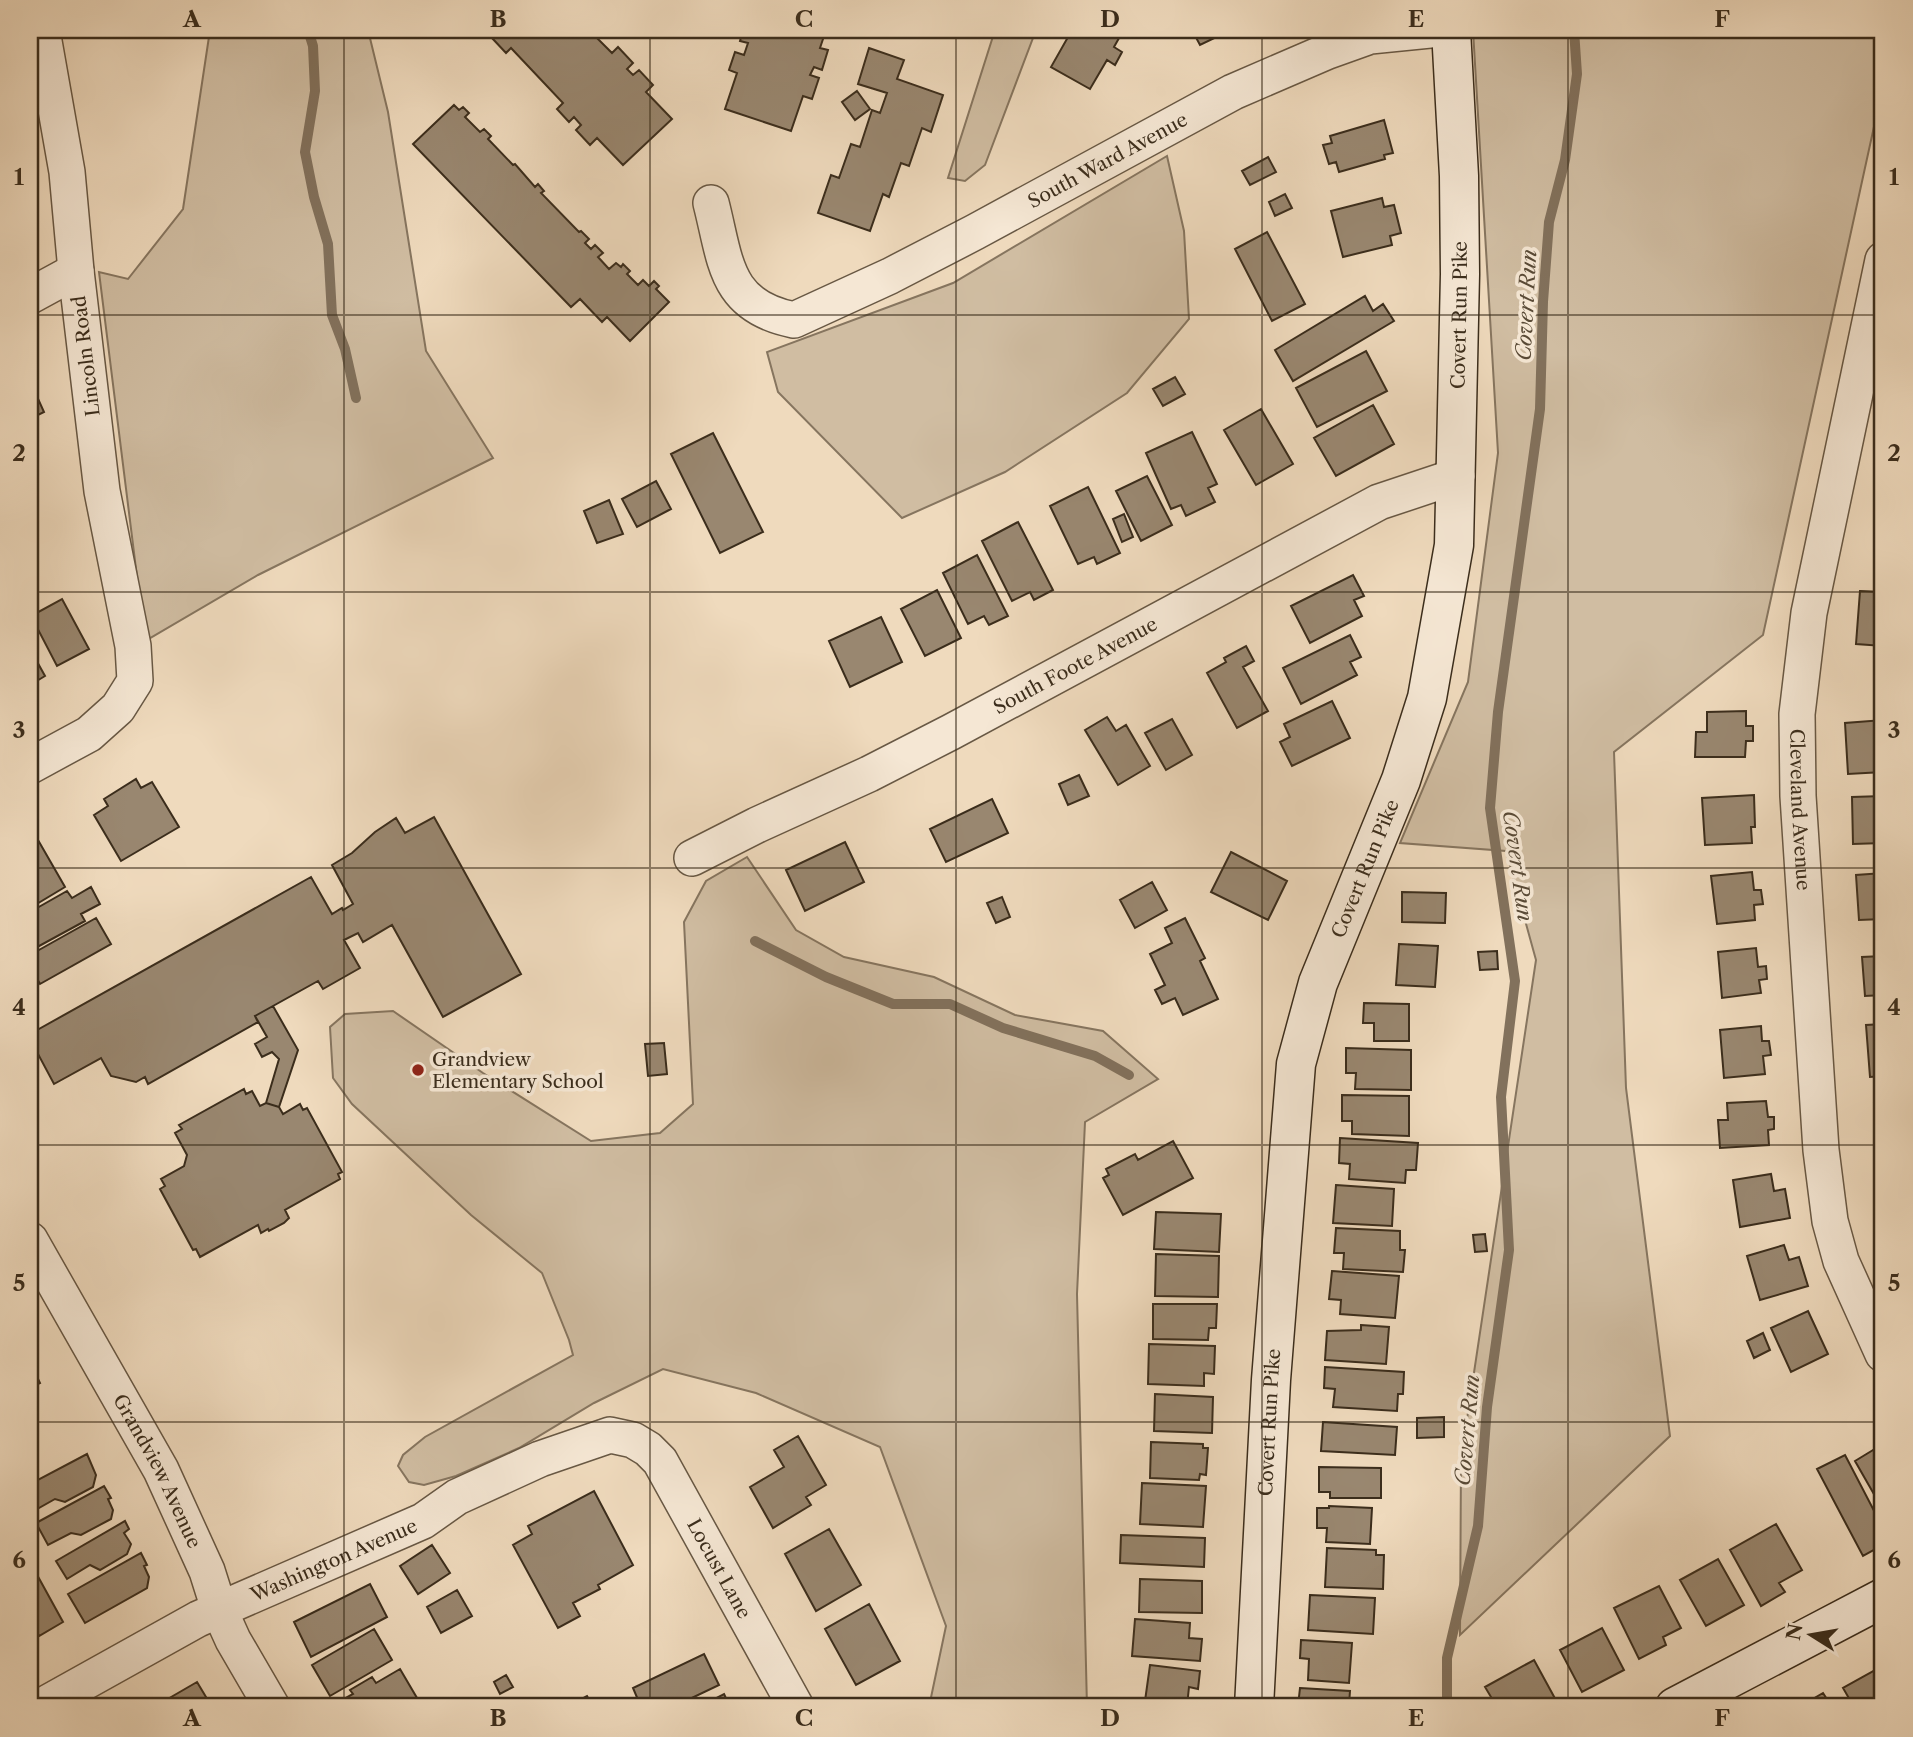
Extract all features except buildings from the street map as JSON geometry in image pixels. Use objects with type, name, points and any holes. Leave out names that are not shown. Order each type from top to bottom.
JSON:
[{"type":"street","name":"Lincoln Road","points":[[30,766],[89,734],[118,708],[135,681],[133,646],[103,491],[76,271],[67,172],[42,30]]},
{"type":"street","name":"South Ward Avenue","points":[[712,203],[729,276],[742,296],[776,317],[794,320],[890,276],[975,232],[1233,92],[1370,36],[1430,30]]},
{"type":"street","name":"Covert Run Pike","points":[[1254,1707],[1271,1380],[1296,1064],[1318,983],[1401,780],[1427,698],[1454,545],[1459,176],[1451,30]]},
{"type":"street","name":"Cleveland Avenue","points":[[1883,260],[1812,600],[1802,657],[1797,714],[1798,796],[1821,1150],[1830,1221],[1841,1261],[1883,1354]]},
{"type":"street","points":[[30,296],[76,271]]},
{"type":"street","name":"South Foote Avenue","points":[[692,858],[941,737],[1379,502],[1457,476]]},
{"type":"street","name":"Grandview Avenue","points":[[30,1242],[161,1470],[207,1571],[219,1609],[233,1640],[272,1707]]},
{"type":"street","name":"Washington Avenue","points":[[40,1707],[219,1609],[256,1596],[423,1521],[457,1497],[540,1459],[610,1436],[633,1440]]},
{"type":"street","name":"Locust Lane","points":[[633,1440],[648,1449],[660,1461],[796,1707]]},
{"type":"street","points":[[1675,1707],[1883,1598]]},
{"type":"shaded area","points":[[210,30],[368,30],[388,112],[426,351],[493,458],[258,575],[145,641],[99,272],[128,279],[183,209]]},
{"type":"shaded area","points":[[995,30],[1036,30],[985,165],[965,181],[948,178]]},
{"type":"shaded area","points":[[1473,30],[1883,30],[1883,124],[1875,122],[1763,635],[1614,752],[1626,1088],[1670,1436],[1460,1635],[1461,1459],[1536,960],[1506,851],[1400,843],[1468,682],[1498,453]]},
{"type":"shaded area","points":[[1167,156],[1184,231],[1189,319],[1127,393],[1005,472],[902,518],[778,392],[767,352],[953,283]]},
{"type":"shaded area","points":[[747,857],[796,930],[844,957],[934,977],[1015,1015],[1103,1031],[1158,1079],[1085,1122],[1077,1294],[1087,1707],[929,1707],[946,1626],[880,1447],[756,1393],[663,1369],[594,1403],[519,1448],[456,1476],[424,1485],[409,1482],[398,1466],[403,1455],[425,1437],[573,1355],[542,1273],[471,1215],[352,1104],[333,1078],[330,1027],[345,1014],[393,1011],[483,1073],[591,1141],[660,1133],[693,1104],[684,922],[706,881]]},
{"type":"waterway","points":[[308,30],[313,46],[315,91],[305,152],[314,197],[328,244],[332,315],[345,349],[356,398]]},
{"type":"waterway","name":"Covert Run","points":[[1447,1707],[1447,1658],[1478,1526],[1487,1407],[1509,1250],[1501,1097],[1515,981],[1490,808],[1498,712],[1540,409],[1543,302],[1549,222],[1565,160],[1577,74],[1574,30]]},
{"type":"waterway","points":[[755,941],[826,977],[893,1004],[950,1004],[1003,1028],[1095,1056],[1129,1075]]},
{"type":"place","name":"Grandview Elementary School","points":[[418,1070]]}]
